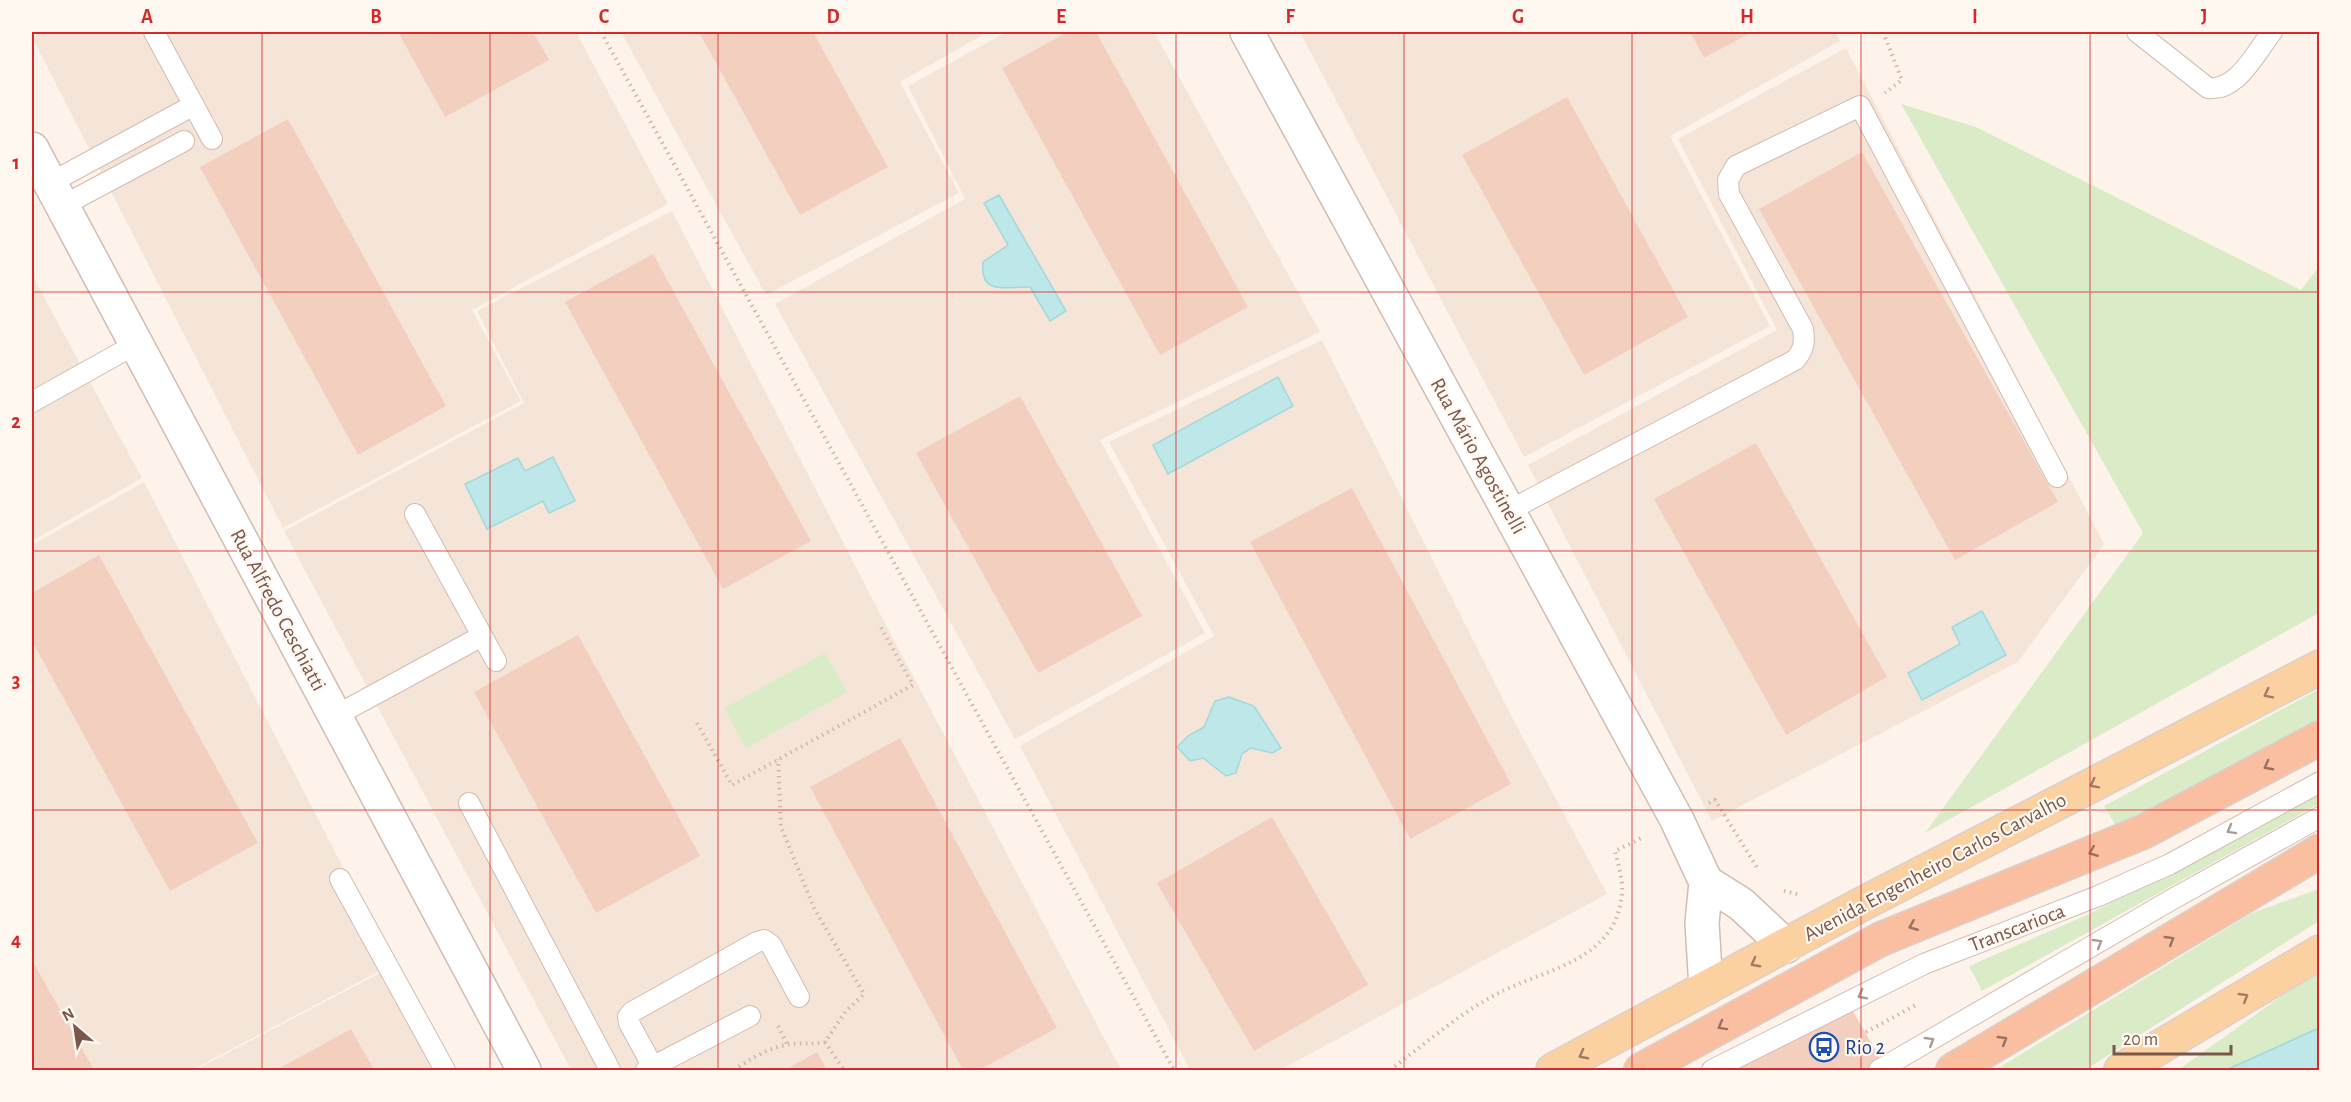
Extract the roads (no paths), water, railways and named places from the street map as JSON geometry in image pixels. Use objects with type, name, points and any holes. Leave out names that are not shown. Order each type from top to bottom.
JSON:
[{"type":"highway","name":"Avenida Engenheiro Carlos Carvalho","points":[[1641,1071],[1881,939],[2143,832],[2319,738]]},
{"type":"highway","points":[[1953,1071],[2311,859]]},
{"type":"main road","name":"Avenida Engenheiro Carlos Carvalho","points":[[1553,1071],[1706,988],[2319,667]]},
{"type":"main road","points":[[2121,1071],[2319,952]]},
{"type":"street","name":"Rua Mário Agostinelli","points":[[1246,32],[1677,820],[1706,882]]},
{"type":"street","name":"Rua Alfredo Ceschiatti","points":[[32,149],[524,1071]]},
{"type":"street","points":[[1706,988],[1702,923],[1706,882],[1741,904],[1786,946]]},
{"type":"lane","points":[[154,32],[212,139]]},
{"type":"lane","points":[[2137,32],[2208,88],[2220,90],[2233,82],[2272,32]]},
{"type":"lane","points":[[56,195],[194,105]]},
{"type":"lane","points":[[1508,511],[1784,366],[1802,353],[1805,341],[1803,329],[1729,194],[1728,180],[1736,166],[1860,106],[2057,477]]},
{"type":"lane","points":[[56,195],[184,141]]},
{"type":"lane","points":[[32,402],[136,344]]},
{"type":"lane","points":[[415,513],[496,661]]},
{"type":"lane","points":[[335,717],[482,636]]},
{"type":"lane","name":"Transcarioca","points":[[1712,1071],[1924,964],[2097,896],[2170,864],[2319,782]]},
{"type":"lane","points":[[469,803],[610,1071]]},
{"type":"lane","points":[[1879,1071],[2171,900],[2319,817]]},
{"type":"lane","points":[[340,879],[445,1071]]},
{"type":"lane","points":[[750,1016],[649,1069],[629,1023],[632,1012],[764,940],[771,945],[799,997]]},
{"type":"water","points":[[999,195],[1066,311],[1050,321],[1030,287],[1004,288],[990,285],[986,281],[983,262],[1008,245],[984,203]]},
{"type":"water","points":[[1278,377],[1293,406],[1168,474],[1153,445]]},
{"type":"water","points":[[553,457],[575,501],[549,513],[543,501],[487,529],[465,484],[518,458],[525,471]]},
{"type":"water","points":[[1982,611],[2006,655],[1922,700],[1908,673],[1960,644],[1952,627]]},
{"type":"water","points":[[1229,697],[1254,706],[1281,748],[1272,753],[1251,748],[1242,754],[1236,773],[1226,776],[1203,758],[1190,761],[1177,747],[1188,736],[1204,727],[1215,701]]},
{"type":"water","points":[[2319,1028],[2319,1070],[2226,1070]]},
{"type":"place","name":"Rio 2","points":[[1824,1047]]}]
